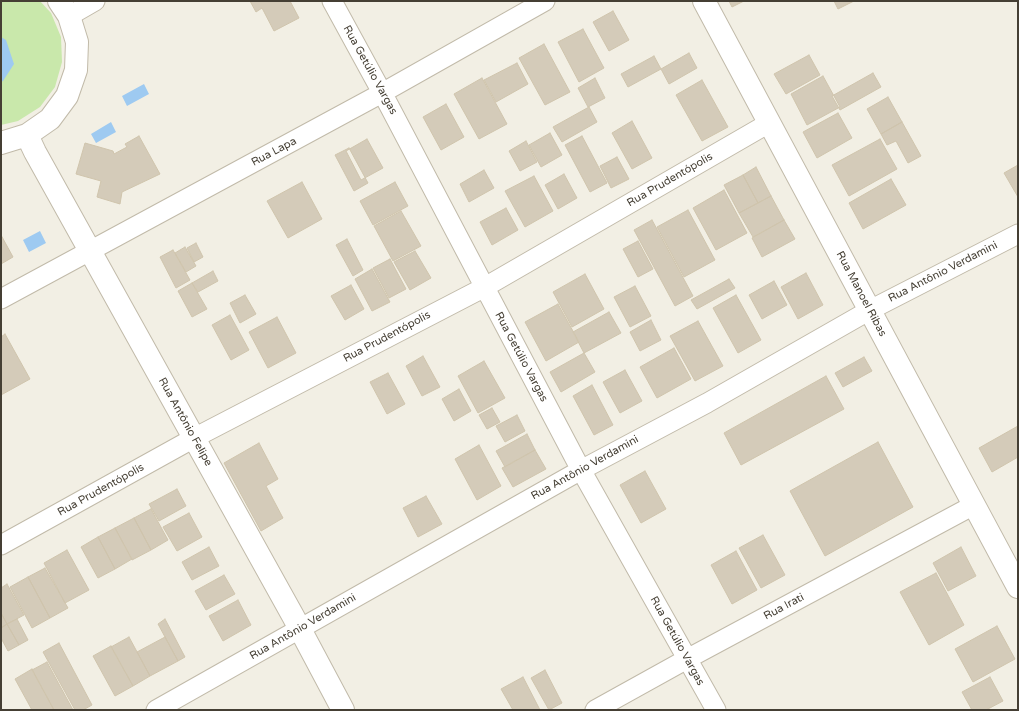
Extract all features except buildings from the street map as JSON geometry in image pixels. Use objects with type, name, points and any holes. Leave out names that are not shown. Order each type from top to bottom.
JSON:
[{"type":"street","points":[[1,142],[27,135],[50,119],[67,96],[76,70],[77,42],[64,8],[96,1]]},
{"type":"street","name":"Rua Getúlio Vargas","points":[[332,1],[581,470],[716,710]]},
{"type":"street","name":"Rua Lapa","points":[[1,299],[382,93],[545,1]]},
{"type":"street","name":"Rua Manoel Ribas","points":[[704,1],[1018,587]]},
{"type":"street","name":"Rua Prudentópolis","points":[[1,545],[194,438],[484,287],[769,123]]},
{"type":"street","name":"Rua Antônio Felipe","points":[[27,135],[90,252],[300,629],[343,710]]},
{"type":"street","name":"Rua Antônio Verdamini","points":[[156,710],[581,470],[707,403],[870,310],[1018,234]]},
{"type":"street","name":"Rua Irati","points":[[595,710],[974,505]]},
{"type":"green space","points":[[1,1],[40,1],[51,13],[61,37],[62,62],[55,87],[40,107],[18,121],[1,125]]},
{"type":"water","points":[[1,37],[6,40],[14,64],[1,82]]},
{"type":"water","points":[[144,84],[149,94],[127,106],[122,96]]},
{"type":"water","points":[[111,122],[116,132],[96,143],[91,134]]},
{"type":"water","points":[[40,231],[46,243],[29,252],[23,240]]}]
